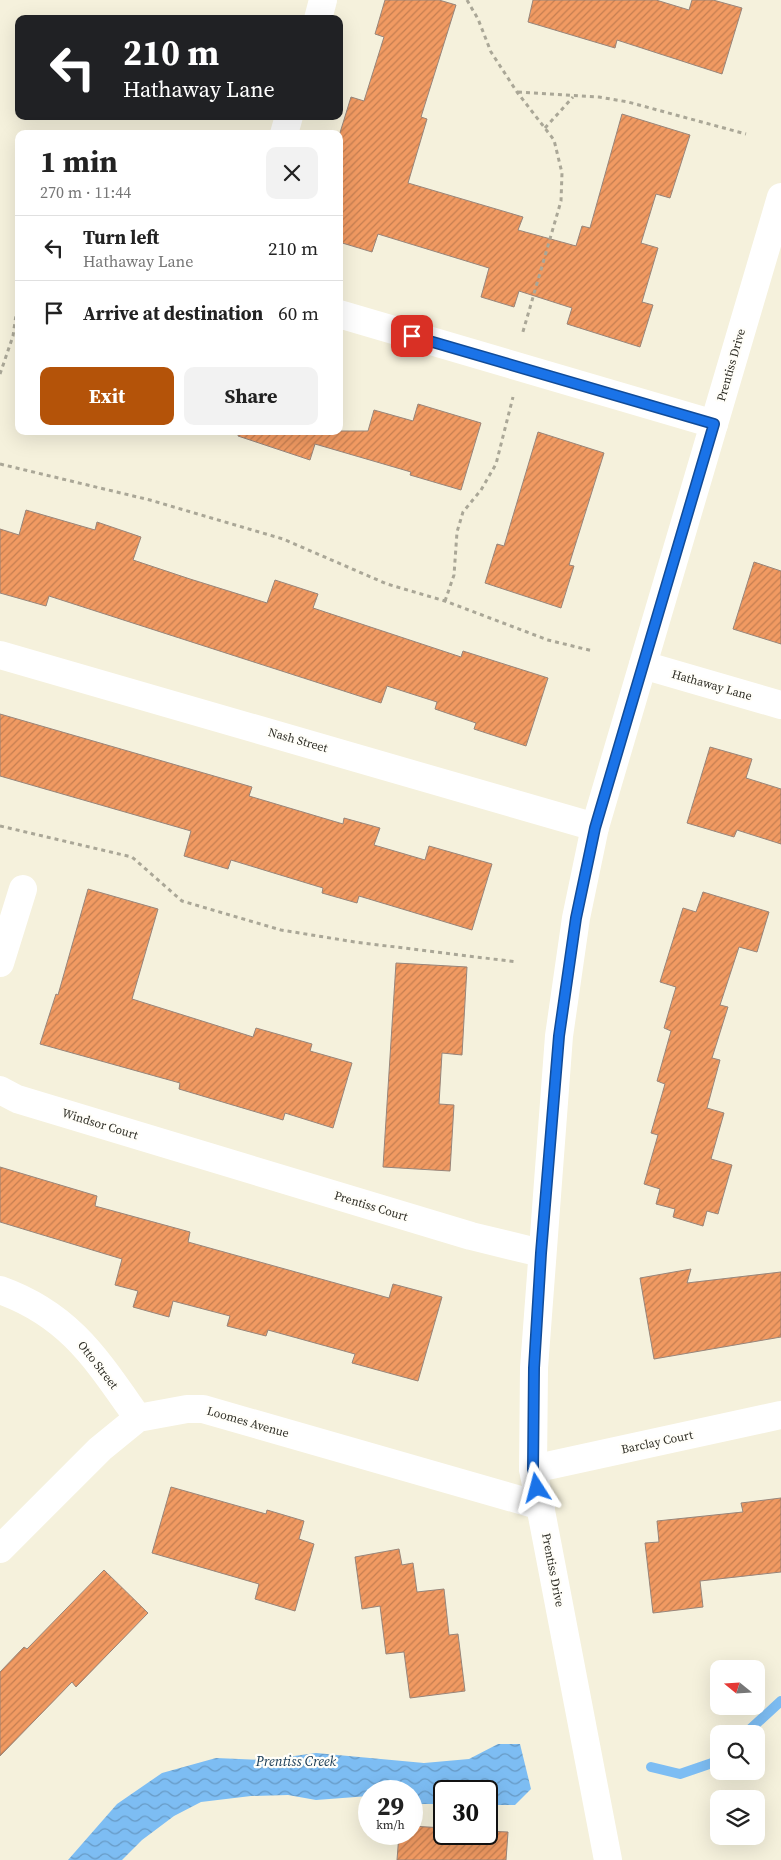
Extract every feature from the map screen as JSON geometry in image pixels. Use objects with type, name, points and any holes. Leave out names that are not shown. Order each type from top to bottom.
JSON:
[{"type":"street","points":[[319,15],[323,0]]},
{"type":"street","name":"Prentiss Drive","points":[[608,1860],[533,1469],[534,1368],[541,1253],[559,1036],[576,918],[595,828],[781,197]]},
{"type":"street","points":[[343,315],[714,424]]},
{"type":"street","name":"Nash Street","points":[[0,655],[595,828]]},
{"type":"street","name":"Hathaway Lane","points":[[643,665],[781,705]]},
{"type":"street","points":[[0,962],[23,889]]},
{"type":"street","name":"Windsor Court","points":[[0,1090],[18,1099],[202,1156]]},
{"type":"street","name":"Prentiss Court","points":[[202,1156],[471,1236],[541,1253]]},
{"type":"street","name":"Otto Street","points":[[0,1290],[18,1296],[47,1313],[71,1331],[91,1351],[138,1418]]},
{"type":"street","name":"Loomes Avenue","points":[[0,1549],[100,1450],[138,1418],[187,1409],[203,1409],[541,1506]]},
{"type":"street","name":"Barclay Court","points":[[533,1469],[781,1415]]},
{"type":"path","points":[[445,601],[454,575],[457,532],[463,512],[481,490],[496,464],[522,368],[520,339],[531,310],[561,201],[562,173],[554,140],[517,92],[490,52],[478,19],[467,0]]},
{"type":"path","points":[[517,92],[628,102],[746,134]]},
{"type":"path","points":[[545,128],[573,96]]},
{"type":"path","points":[[0,374],[12,336],[15,318]]},
{"type":"path","points":[[0,464],[150,500],[283,540],[387,584],[445,601],[548,640],[592,651]]},
{"type":"path","points":[[0,826],[132,857],[182,901],[281,930],[355,942],[517,962]]},
{"type":"water","points":[[498,1744],[520,1744],[531,1789],[515,1805],[498,1805],[498,1780],[433,1780],[433,1804],[423,1804],[423,1780],[358,1780],[358,1797],[316,1800],[288,1795],[251,1796],[201,1802],[174,1816],[142,1840],[122,1860],[68,1860],[117,1804],[162,1773],[216,1758],[265,1760],[316,1753],[424,1763],[469,1759]]},
{"type":"building","points":[[385,0],[439,0],[456,5],[421,117],[427,119],[408,183],[523,217],[518,230],[576,246],[582,226],[590,228],[622,114],[690,135],[670,198],[656,194],[641,243],[658,248],[642,302],[653,305],[640,347],[567,324],[572,308],[519,291],[514,307],[481,297],[489,268],[378,234],[372,252],[343,243],[343,130],[341,130],[351,97],[364,101],[384,37],[375,34]]},
{"type":"building","points":[[533,0],[656,0],[689,10],[692,0],[713,0],[742,8],[722,74],[617,40],[615,48],[528,22]]},
{"type":"building","points":[[418,404],[481,423],[461,490],[410,475],[411,472],[315,444],[310,460],[238,436],[343,435],[343,431],[368,431],[374,410],[413,421]]},
{"type":"building","points":[[538,432],[604,453],[569,565],[574,566],[561,608],[485,583],[497,544],[504,546]]},
{"type":"building","points":[[26,510],[95,530],[97,522],[141,537],[133,560],[190,579],[267,603],[275,580],[318,594],[313,608],[461,657],[463,651],[548,678],[526,746],[474,729],[476,723],[435,709],[437,702],[387,686],[381,703],[49,596],[46,606],[0,593],[0,529],[19,535]]},
{"type":"building","points":[[754,562],[781,571],[781,644],[733,629]]},
{"type":"building","points":[[0,714],[252,787],[249,796],[343,824],[344,818],[380,828],[374,845],[425,860],[429,846],[492,864],[472,930],[359,896],[357,903],[322,893],[323,888],[231,860],[228,869],[184,856],[191,831],[0,776]]},
{"type":"building","points":[[710,747],[752,759],[746,778],[781,789],[781,844],[737,830],[734,837],[687,823]]},
{"type":"building","points":[[88,889],[158,909],[132,999],[253,1037],[256,1028],[312,1044],[310,1051],[352,1063],[333,1128],[285,1113],[283,1120],[179,1089],[180,1083],[40,1044],[56,994],[58,995]]},
{"type":"building","points":[[703,892],[769,912],[757,952],[739,947],[720,1005],[728,1007],[712,1058],[720,1060],[707,1108],[724,1113],[711,1159],[732,1165],[718,1214],[707,1211],[703,1226],[673,1217],[675,1209],[656,1204],[660,1189],[644,1184],[658,1135],[651,1133],[665,1084],[657,1081],[671,1031],[664,1028],[676,987],[660,982],[683,908],[696,912]]},
{"type":"building","points":[[396,963],[467,967],[462,1055],[442,1053],[439,1104],[454,1105],[450,1171],[383,1167]]},
{"type":"building","points":[[0,1167],[97,1196],[95,1206],[190,1232],[188,1242],[389,1298],[393,1284],[442,1297],[418,1381],[352,1363],[355,1354],[268,1330],[266,1336],[227,1326],[230,1316],[173,1301],[169,1317],[133,1307],[138,1291],[115,1285],[122,1259],[0,1222]]},
{"type":"building","points":[[691,1269],[687,1283],[781,1272],[781,1337],[654,1359],[640,1278]]},
{"type":"building","points":[[171,1487],[266,1514],[267,1510],[304,1521],[299,1539],[314,1544],[295,1611],[255,1599],[259,1584],[152,1553]]},
{"type":"building","points":[[781,1498],[781,1572],[700,1581],[703,1607],[653,1613],[645,1543],[659,1542],[657,1521],[743,1512],[741,1503]]},
{"type":"building","points":[[399,1549],[402,1565],[413,1563],[417,1592],[444,1589],[449,1635],[458,1634],[465,1691],[410,1698],[404,1652],[386,1654],[380,1606],[362,1609],[355,1557]]},
{"type":"building","points":[[104,1570],[148,1613],[76,1687],[72,1682],[0,1756],[0,1672],[24,1647],[27,1649]]},
{"type":"building","points":[[423,1827],[433,1827],[433,1845],[498,1845],[498,1832],[508,1832],[506,1860],[397,1860],[398,1845],[423,1845]]},
{"type":"waterway","name":"Prentiss Creek","points":[[755,1725],[781,1701]]},
{"type":"waterway","name":"Prentiss Creek","points":[[651,1767],[680,1774],[710,1764]]},
{"type":"route","points":[[412,336],[714,424],[595,828],[576,918],[559,1036],[541,1253],[534,1368],[533,1469],[537,1488]]}]
